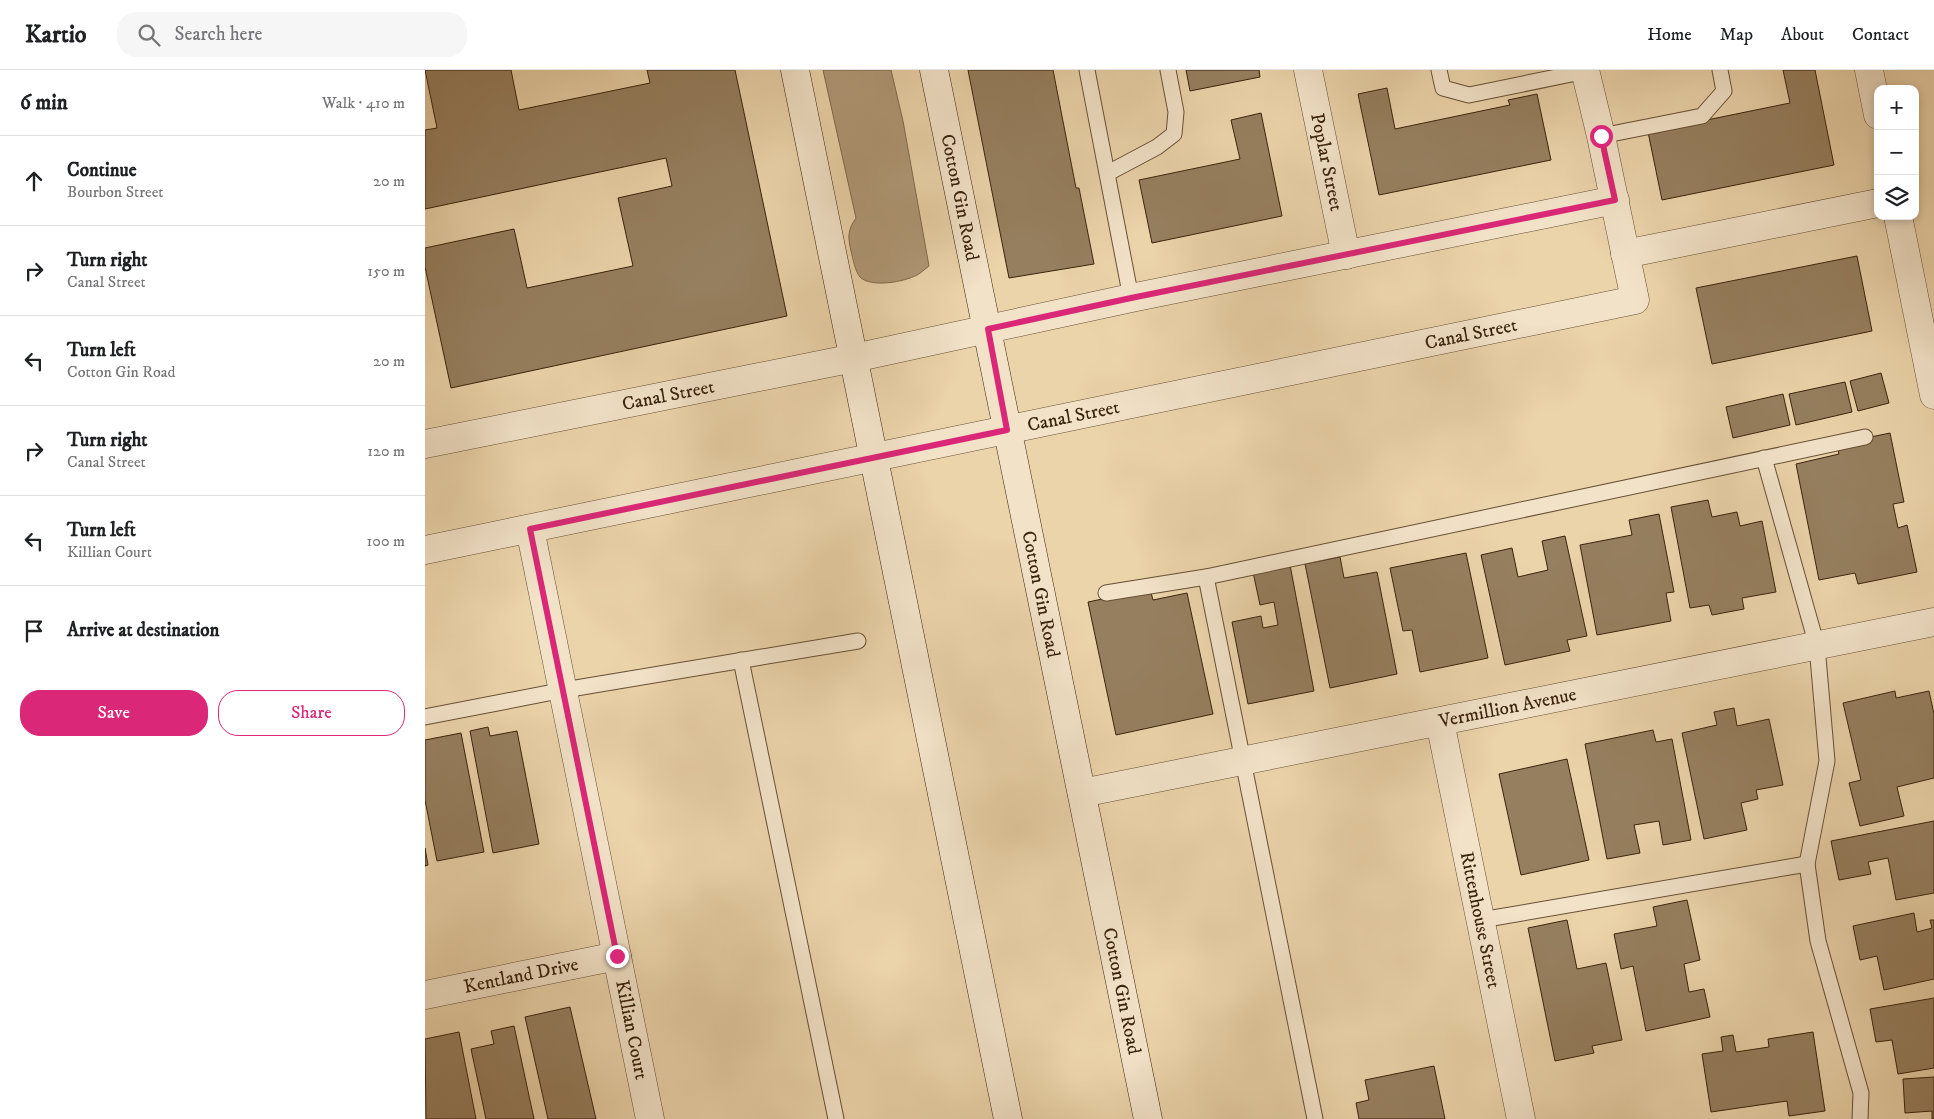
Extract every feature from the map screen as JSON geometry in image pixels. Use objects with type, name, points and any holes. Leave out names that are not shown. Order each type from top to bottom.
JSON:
[{"type":"street","points":[[795,70],[1008,1119]]},
{"type":"street","name":"Cotton Gin Road","points":[[934,70],[1148,1119]]},
{"type":"street","name":"Poplar Street","points":[[1308,70],[1345,255]]},
{"type":"street","points":[[1869,70],[1874,95]]},
{"type":"street","points":[[1585,71],[1615,200],[1625,254],[1874,204]]},
{"type":"street","name":"Canal Street","points":[[425,444],[854,358],[1131,298],[1615,200]]},
{"type":"street","points":[[1899,220],[1934,395]]},
{"type":"street","name":"Canal Street","points":[[425,550],[1635,300],[1625,254]]},
{"type":"street","name":"Killian Court","points":[[530,529],[650,1119]]},
{"type":"street","name":"Vermillion Avenue","points":[[1082,793],[1934,622]]},
{"type":"street","name":"Rittenhouse Street","points":[[1440,722],[1521,1119]]},
{"type":"street","name":"Kentland Drive","points":[[425,995],[617,956]]},
{"type":"lane","points":[[1087,70],[1131,298]]},
{"type":"lane","points":[[1108,173],[1157,147],[1174,134],[1176,112],[1168,70]]},
{"type":"lane","points":[[1439,70],[1443,88],[1469,95],[1585,71]]},
{"type":"lane","points":[[1601,136],[1702,116],[1724,91],[1720,70]]},
{"type":"lane","points":[[1106,593],[1206,577],[1865,436]]},
{"type":"lane","points":[[1764,458],[1817,646],[1827,761],[1807,864],[1818,941],[1861,1093],[1860,1119]]},
{"type":"lane","points":[[1206,577],[1315,1119]]},
{"type":"lane","points":[[425,717],[564,690],[858,641]]},
{"type":"lane","points":[[741,660],[836,1119]]},
{"type":"lane","points":[[1481,920],[1807,864]]},
{"type":"shaded area","points":[[823,70],[891,70],[903,121],[929,266],[911,278],[888,283],[872,282],[860,277],[854,265],[849,238],[851,227],[856,218]]},
{"type":"building","points":[[425,70],[511,70],[519,110],[650,83],[647,70],[735,70],[787,316],[451,388],[425,267],[425,248],[514,229],[527,288],[633,266],[618,198],[672,186],[666,158],[425,209],[425,130],[437,128]]},
{"type":"building","points":[[968,70],[1053,70],[1076,188],[1079,188],[1094,264],[1009,278]]},
{"type":"building","points":[[1186,70],[1259,70],[1260,77],[1190,91]]},
{"type":"building","points":[[1783,70],[1815,70],[1834,165],[1662,200],[1648,132],[1790,103]]},
{"type":"building","points":[[1387,88],[1395,129],[1510,105],[1508,100],[1537,94],[1551,160],[1379,195],[1358,94]]},
{"type":"building","points":[[1261,113],[1282,216],[1152,243],[1139,180],[1240,159],[1231,120]]},
{"type":"building","points":[[1857,256],[1872,331],[1712,364],[1696,288]]},
{"type":"building","points":[[1881,373],[1889,403],[1858,411],[1850,381]]},
{"type":"building","points":[[1845,382],[1852,412],[1796,425],[1789,394]]},
{"type":"building","points":[[1783,394],[1790,425],[1733,438],[1726,407]]},
{"type":"building","points":[[1890,433],[1904,502],[1893,504],[1898,528],[1907,525],[1917,572],[1858,584],[1855,573],[1819,580],[1796,464],[1839,454],[1837,444]]},
{"type":"building","points":[[1708,500],[1712,517],[1737,512],[1740,526],[1762,521],[1776,592],[1742,598],[1744,609],[1712,615],[1709,605],[1690,608],[1671,507]]},
{"type":"building","points":[[1659,514],[1674,592],[1666,593],[1671,621],[1597,635],[1580,545],[1632,535],[1629,520]]},
{"type":"building","points":[[1565,536],[1587,636],[1567,640],[1570,651],[1505,665],[1481,555],[1512,548],[1518,577],[1548,570],[1542,541]]},
{"type":"building","points":[[1466,553],[1488,658],[1420,672],[1412,630],[1403,631],[1390,568]]},
{"type":"building","points":[[1340,557],[1344,578],[1377,572],[1397,674],[1330,688],[1305,564]]},
{"type":"building","points":[[1290,565],[1314,691],[1248,704],[1232,622],[1261,616],[1263,628],[1278,625],[1274,602],[1260,605],[1253,572]]},
{"type":"building","points":[[1150,589],[1153,600],[1187,593],[1213,714],[1116,735],[1088,602]]},
{"type":"building","points":[[1895,691],[1896,698],[1929,691],[1934,714],[1934,778],[1897,787],[1904,816],[1860,826],[1849,783],[1861,780],[1843,703]]},
{"type":"building","points":[[1734,708],[1737,726],[1769,719],[1783,785],[1756,790],[1758,799],[1741,803],[1747,830],[1704,839],[1682,733],[1717,725],[1714,712]]},
{"type":"building","points":[[488,727],[490,736],[517,731],[539,844],[493,853],[470,731]]},
{"type":"building","points":[[1653,730],[1656,742],[1672,739],[1691,840],[1663,845],[1659,821],[1634,825],[1640,853],[1607,859],[1585,744]]},
{"type":"building","points":[[461,733],[484,852],[437,861],[425,800],[425,740]]},
{"type":"building","points":[[1567,759],[1589,860],[1521,875],[1499,774]]},
{"type":"building","points":[[1934,821],[1934,893],[1896,900],[1888,858],[1868,862],[1871,874],[1839,880],[1831,841]]},
{"type":"building","points":[[425,848],[428,865],[425,866]]},
{"type":"building","points":[[1687,900],[1700,960],[1684,964],[1689,992],[1704,989],[1710,1017],[1646,1031],[1633,966],[1621,969],[1614,934],[1657,926],[1653,907]]},
{"type":"building","points":[[1914,913],[1917,932],[1932,928],[1930,920],[1934,920],[1934,979],[1884,990],[1877,956],[1860,960],[1853,926]]},
{"type":"building","points":[[1567,920],[1577,969],[1606,963],[1622,1040],[1592,1046],[1594,1053],[1555,1061],[1528,928]]},
{"type":"building","points":[[1934,998],[1934,1068],[1898,1074],[1892,1040],[1876,1042],[1870,1009]]},
{"type":"building","points":[[570,1007],[596,1119],[548,1119],[525,1017]]},
{"type":"building","points":[[514,1026],[534,1119],[486,1119],[471,1049],[494,1044],[491,1031]]},
{"type":"building","points":[[459,1032],[476,1119],[426,1119],[425,1039]]},
{"type":"building","points":[[1813,1032],[1825,1111],[1789,1116],[1787,1101],[1711,1112],[1702,1054],[1723,1051],[1721,1037],[1733,1035],[1736,1052],[1769,1047],[1768,1039]]},
{"type":"building","points":[[1434,1066],[1445,1119],[1359,1119],[1356,1103],[1369,1100],[1365,1080]]},
{"type":"building","points":[[1934,1077],[1934,1119],[1932,1119],[1932,1111],[1905,1113],[1903,1079]]},
{"type":"route","points":[[617,956],[530,529],[1007,430],[988,329],[1131,298],[1615,200],[1601,136]]}]
